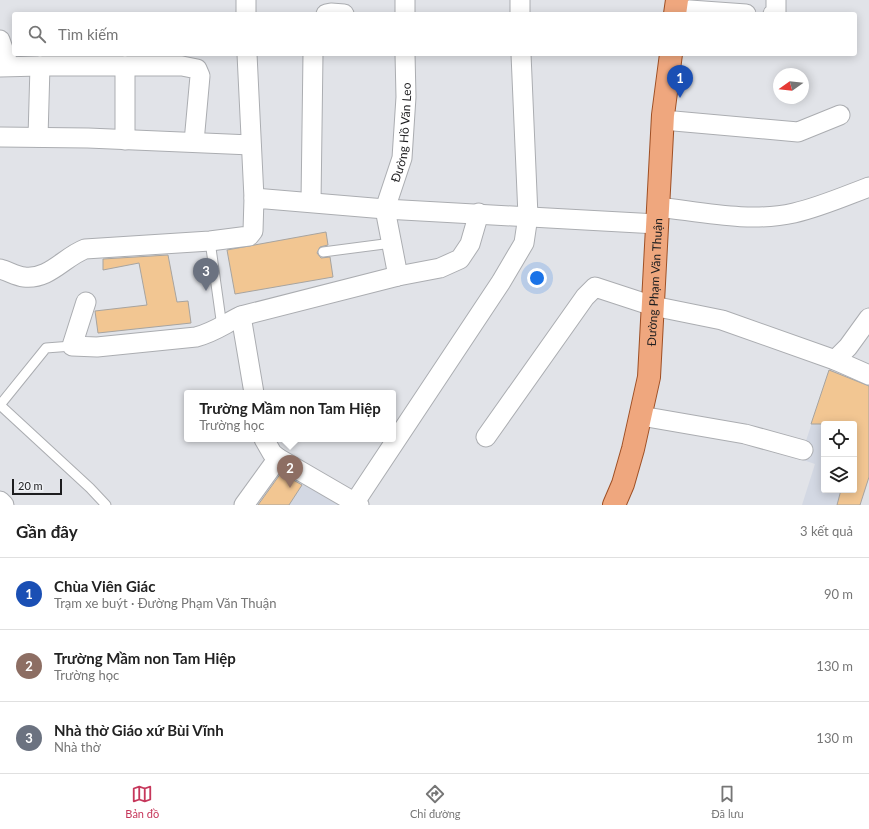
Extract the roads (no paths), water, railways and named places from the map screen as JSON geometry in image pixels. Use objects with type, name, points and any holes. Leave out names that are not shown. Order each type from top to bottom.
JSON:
[{"type":"main road","name":"Đường Phạm Văn Thuận","points":[[614,505],[623,484],[642,416],[649,377],[663,120],[671,56]]},
{"type":"street","points":[[246,0],[246,12]]},
{"type":"street","points":[[405,0],[405,12]]},
{"type":"street","points":[[520,0],[520,12]]},
{"type":"street","points":[[776,0],[776,12]]},
{"type":"street","points":[[676,8],[723,12]]},
{"type":"street","points":[[0,40],[4,66],[182,66],[197,69],[200,76],[200,82],[194,142]]},
{"type":"street","points":[[0,269],[24,277],[34,277],[44,275],[78,252],[85,249],[210,241],[252,235],[254,198],[247,56]]},
{"type":"street","points":[[311,202],[313,56]]},
{"type":"street","name":"Đường Hồ Văn Leo","points":[[385,209],[402,158],[406,97],[405,56]]},
{"type":"street","points":[[396,442],[501,282],[524,243],[528,216],[520,56]]},
{"type":"street","points":[[38,137],[40,66]]},
{"type":"street","points":[[124,140],[126,66]]},
{"type":"street","points":[[663,120],[798,132],[840,115]]},
{"type":"street","points":[[0,137],[251,144]]},
{"type":"street","points":[[254,198],[385,209],[528,216],[744,217],[775,216],[794,213],[815,207],[869,186]]},
{"type":"street","points":[[385,209],[398,276]]},
{"type":"street","points":[[86,302],[72,346],[88,348],[160,342],[196,337],[212,333],[242,316],[398,276],[440,268],[460,259],[470,244],[479,214]]},
{"type":"street","points":[[486,437],[591,289],[595,287],[653,306],[722,320],[835,360],[869,375]]},
{"type":"street","points":[[242,316],[254,390]]},
{"type":"street","points":[[835,360],[848,347],[869,318]]},
{"type":"street","points":[[642,416],[745,434],[803,450]]},
{"type":"street","points":[[266,442],[272,453],[278,458],[355,504],[396,442]]},
{"type":"street","points":[[244,505],[278,458]]},
{"type":"street","points":[[0,501],[4,505]]},
{"type":"lane","points":[[210,241],[222,326]]},
{"type":"lane","points":[[323,252],[392,243]]},
{"type":"lane","points":[[72,346],[46,348],[0,405],[90,488],[106,505]]},
{"type":"place","name":"Chùa Viên Giác","points":[[680,98]]},
{"type":"place","name":"Nhà thờ Giáo xứ Bùi Vĩnh","points":[[206,291]]},
{"type":"place","name":"Trường Mầm non Tam Hiệp","points":[[290,488]]}]
